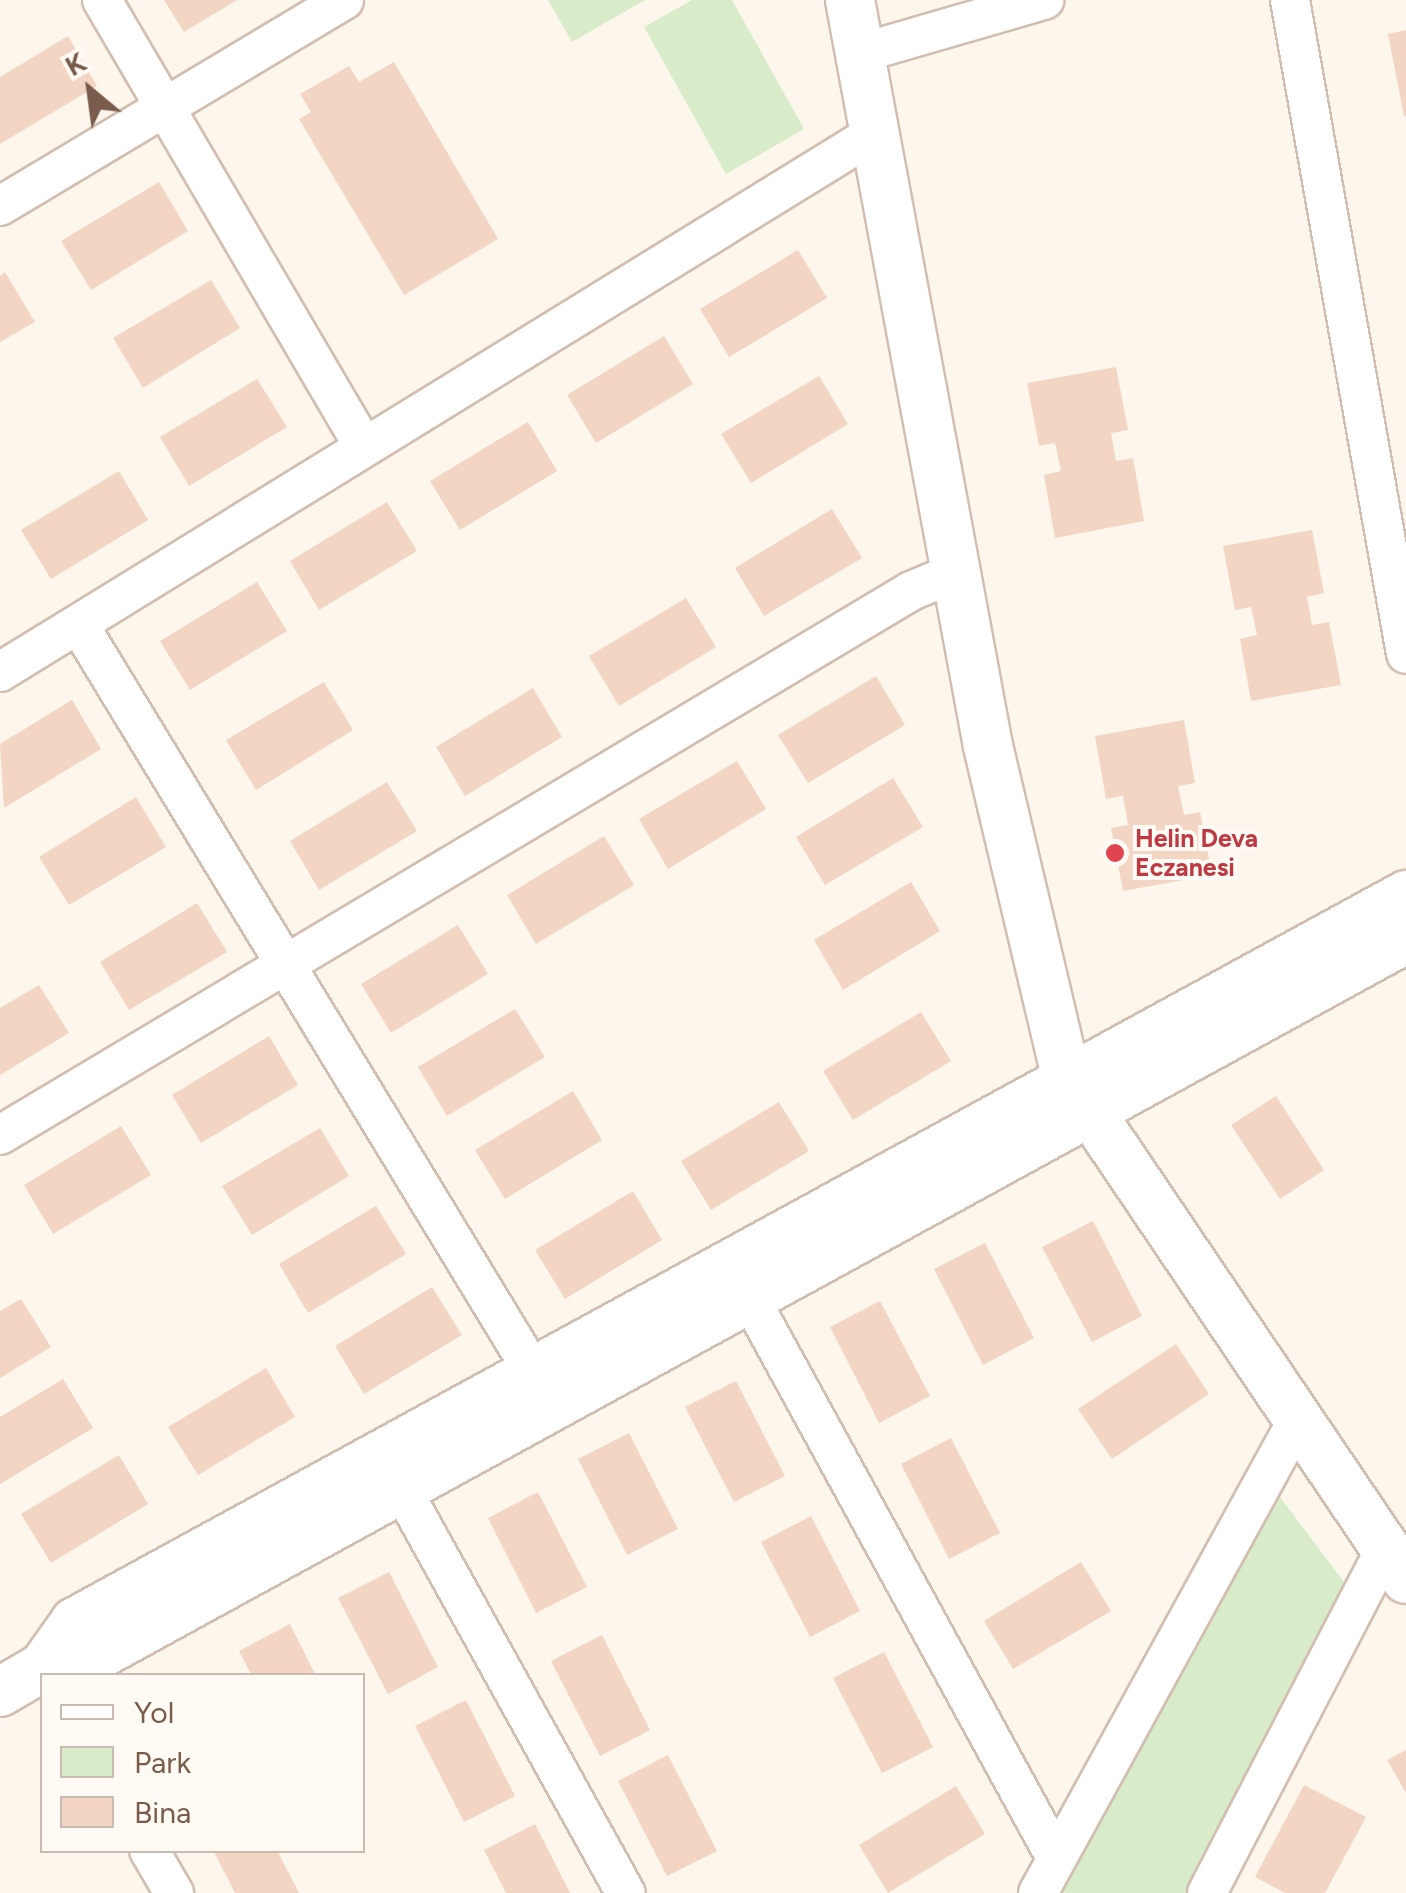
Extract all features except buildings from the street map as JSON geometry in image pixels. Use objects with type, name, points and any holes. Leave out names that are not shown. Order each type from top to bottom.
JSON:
[{"type":"street","points":[[102,0],[168,106],[364,447]]},
{"type":"street","points":[[0,206],[344,0]]},
{"type":"street","points":[[850,0],[954,572],[1076,1095],[1396,1563],[1207,1893]]},
{"type":"street","points":[[861,53],[1044,0]]},
{"type":"street","points":[[1290,0],[1406,654]]},
{"type":"street","points":[[0,672],[875,132]]},
{"type":"street","points":[[0,1135],[911,591],[954,572]]},
{"type":"street","points":[[79,625],[556,1409]]},
{"type":"street","points":[[392,1472],[556,1409],[741,1281],[1076,1095],[1406,895]]},
{"type":"street","points":[[1076,1095],[1406,939]]},
{"type":"street","points":[[46,1672],[98,1655],[392,1472],[532,1369],[741,1281]]},
{"type":"street","points":[[741,1281],[1056,1858]]},
{"type":"street","points":[[1038,1893],[1298,1419]]},
{"type":"street","points":[[392,1472],[626,1893]]},
{"type":"street","points":[[0,1692],[40,1675]]},
{"type":"street","points":[[151,1853],[174,1893]]},
{"type":"green space","points":[[548,0],[645,0],[572,42]]},
{"type":"green space","points":[[692,0],[732,0],[804,129],[726,174],[644,27]]},
{"type":"green space","points":[[1274,1489],[1350,1590],[1192,1893],[1059,1893]]},
{"type":"place","name":"Helin Deva Eczanesi","points":[[1115,853]]}]
